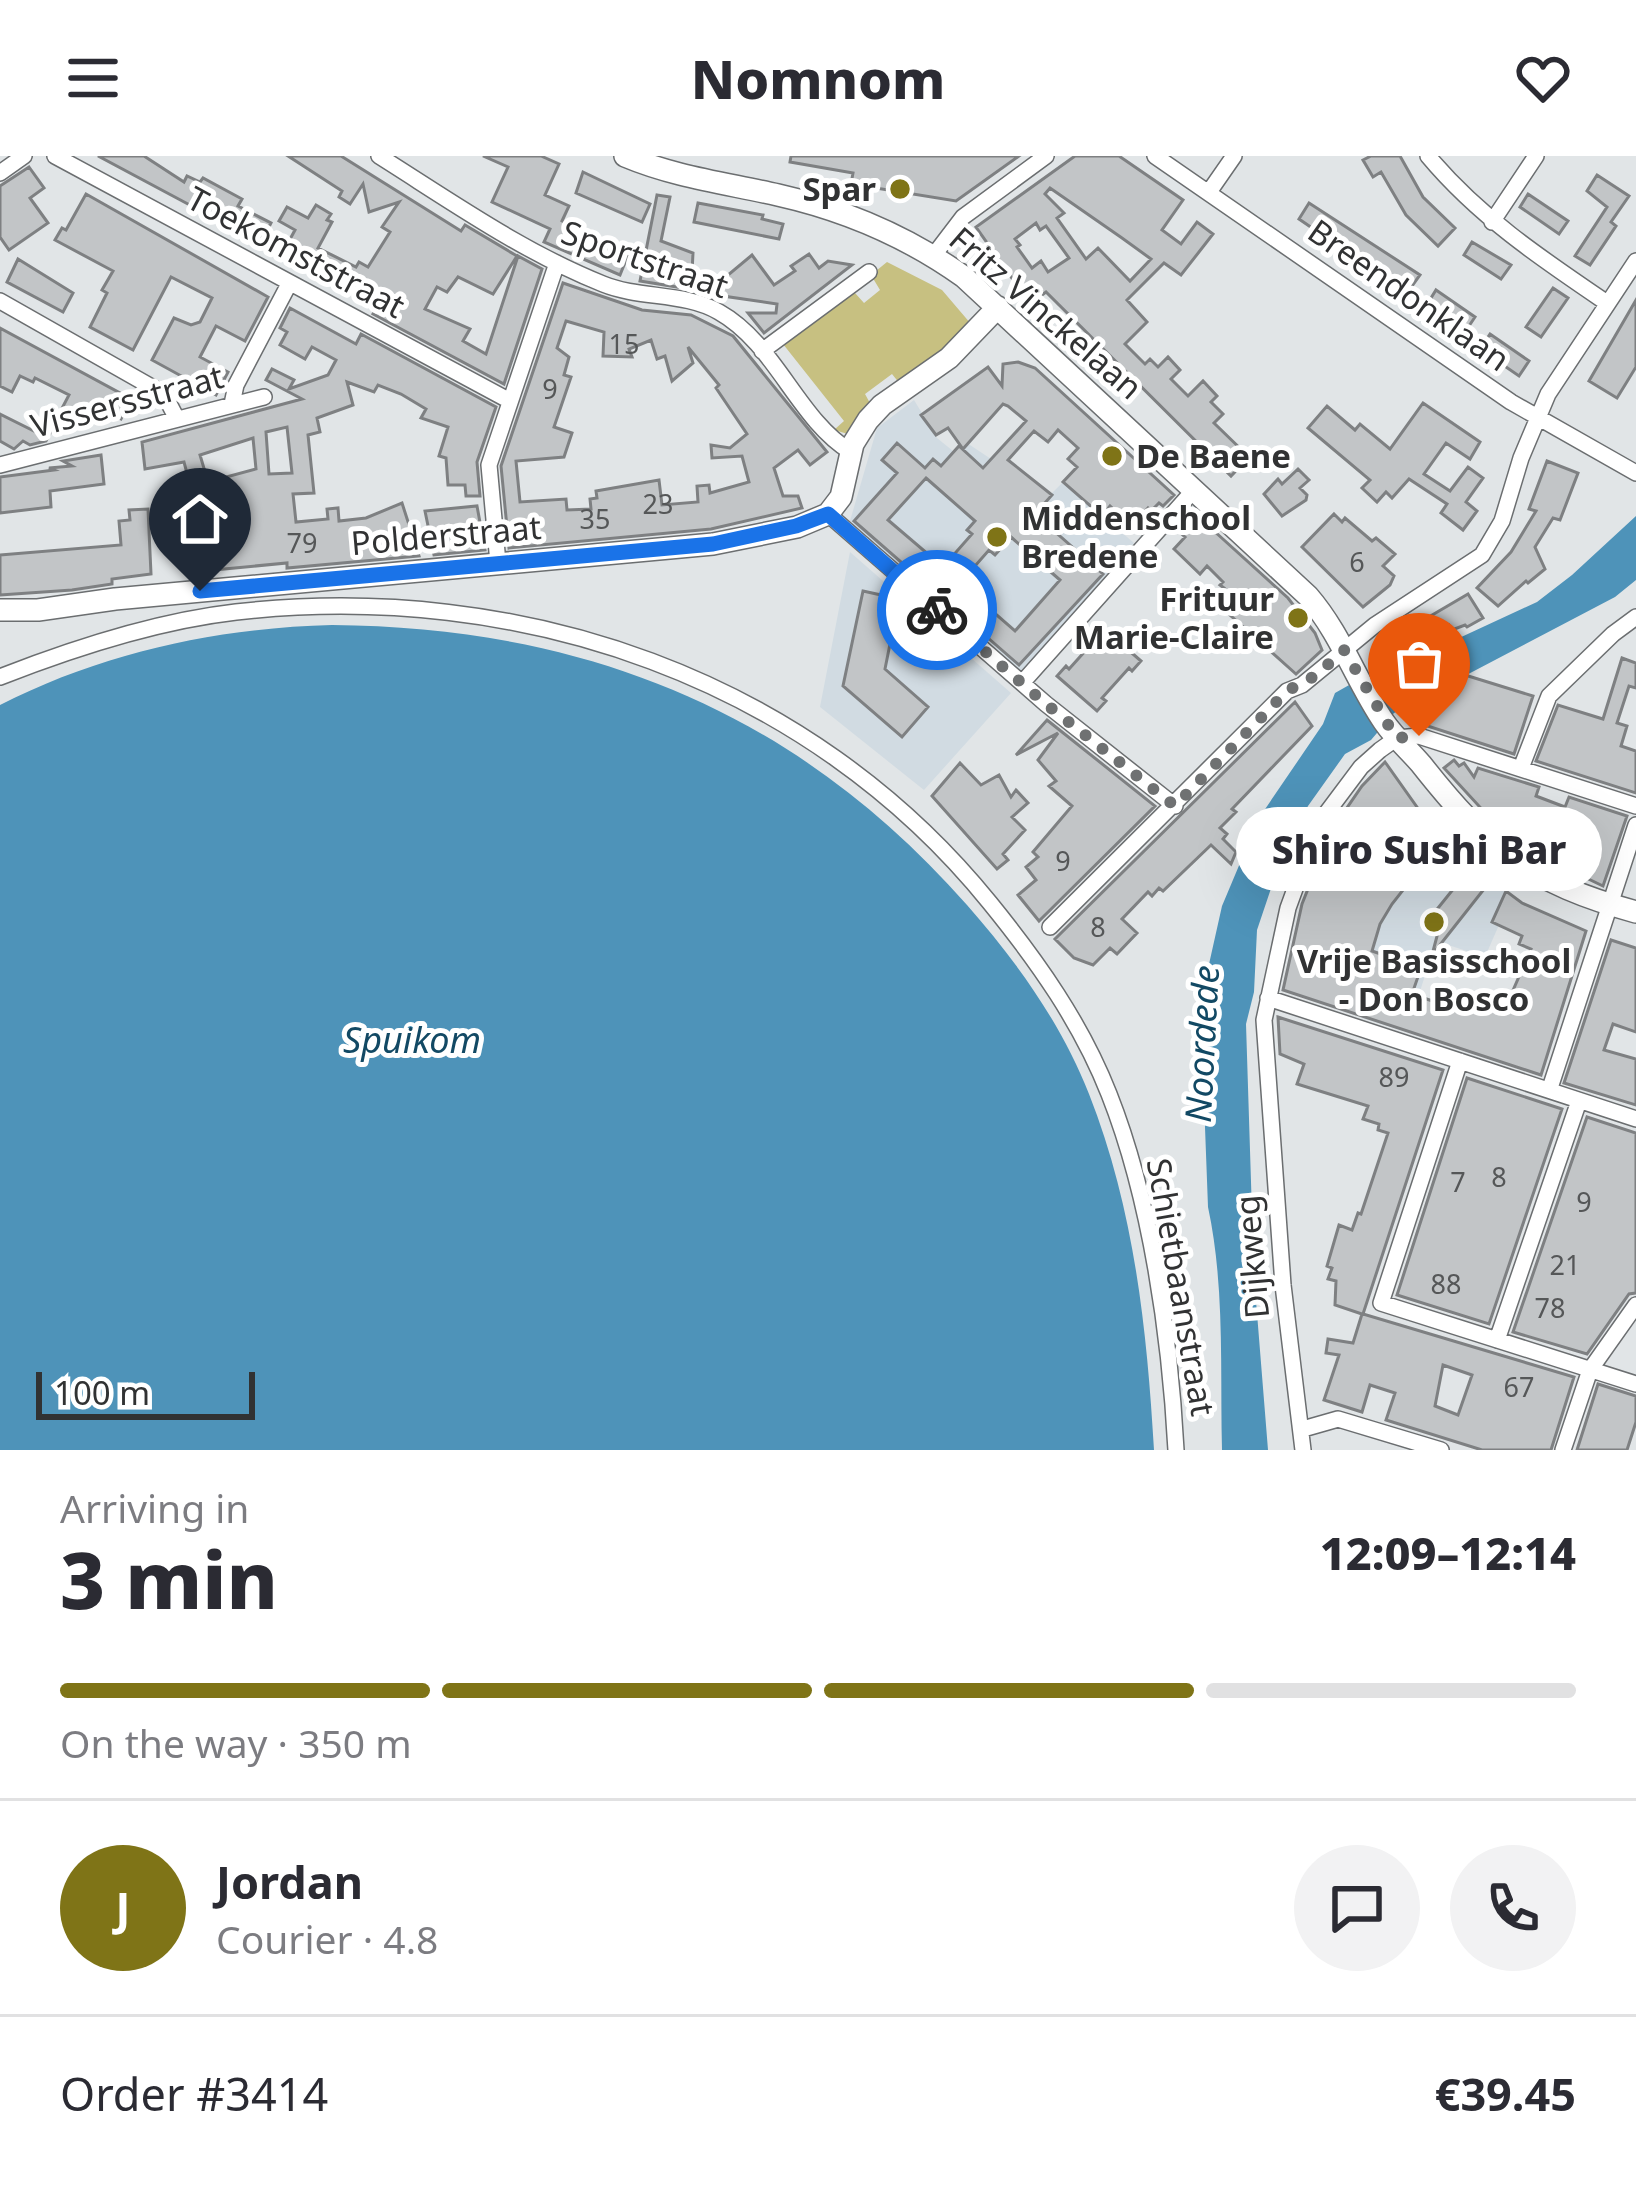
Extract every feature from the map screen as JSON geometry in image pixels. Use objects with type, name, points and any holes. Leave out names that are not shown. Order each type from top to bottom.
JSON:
[{"type":"street","points":[[0,173],[24,156]]},
{"type":"street","name":"Toekomststraat","points":[[55,156],[510,400]]},
{"type":"street","name":"Sportstraat","points":[[380,156],[557,263],[611,287],[719,312],[762,351],[831,436],[851,452]]},
{"type":"street","name":"Fritz Vinckelaan","points":[[625,156],[693,180],[820,206],[934,255],[998,307],[1308,596],[1390,730],[1460,815],[1492,845],[1546,880],[1636,912]]},
{"type":"street","points":[[934,255],[963,217],[1046,156]]},
{"type":"street","name":"Breendonklaan","points":[[1155,156],[1537,419],[1636,473]]},
{"type":"street","points":[[1209,192],[1234,156]]},
{"type":"street","points":[[1428,156],[1492,222],[1607,303]]},
{"type":"street","points":[[1492,222],[1536,156]]},
{"type":"street","points":[[1050,927],[1287,691],[1315,676],[1344,650],[1482,555],[1502,521],[1537,419],[1562,370],[1636,261]]},
{"type":"street","points":[[498,563],[489,465],[557,263]]},
{"type":"street","points":[[762,351],[869,272]]},
{"type":"street","points":[[232,404],[236,385],[289,284]]},
{"type":"street","points":[[0,301],[164,394],[177,419]]},
{"type":"street","points":[[998,307],[949,358],[874,412],[857,436],[844,488],[828,514],[1022,683],[1175,806]]},
{"type":"street","name":"Vissersstraat","points":[[2,460],[264,397]]},
{"type":"street","points":[[1022,683],[1194,490]]},
{"type":"street","name":"Polderstraat","points":[[0,610],[743,540],[828,514]]},
{"type":"street","name":"Schietbaanstraat","points":[[0,677],[171,624],[233,612],[358,606],[417,609],[520,624],[621,650],[729,694],[823,746],[894,802],[975,884],[1040,964],[1087,1045],[1126,1144],[1149,1240],[1176,1444]]},
{"type":"street","points":[[1521,768],[1549,696],[1636,617]]},
{"type":"street","points":[[1613,634],[1636,640]]},
{"type":"street","points":[[1390,730],[1636,806]]},
{"type":"street","name":"Dijkweg","points":[[1304,1450],[1285,1301],[1265,1058],[1268,998],[1294,886],[1319,823],[1390,730]]},
{"type":"street","points":[[1550,1088],[1636,825]]},
{"type":"street","points":[[1268,998],[1636,1119]]},
{"type":"street","points":[[1460,1061],[1381,1303],[1636,1384]]},
{"type":"street","points":[[1497,1340],[1580,1101]]},
{"type":"street","points":[[1563,1450],[1590,1370],[1636,1305]]},
{"type":"street","points":[[1303,1429],[1339,1420],[1441,1450]]},
{"type":"shaded area","points":[[887,262],[942,290],[971,324],[900,384],[892,374],[865,394],[871,405],[848,434],[834,430],[844,421],[783,344],[855,293],[864,303],[880,290],[871,275]]},
{"type":"shaded area","name":"Middenschool Bredene","points":[[914,400],[937,438],[953,451],[964,441],[1021,479],[1026,473],[1051,494],[1063,482],[1134,543],[1022,672],[850,521],[877,428]]},
{"type":"shaded area","name":"Middenschool Bredene","points":[[850,552],[1011,693],[924,790],[820,707]]},
{"type":"shaded area","name":"Vrije Basisschool - Don Bosco","points":[[1422,815],[1427,828],[1512,895],[1485,957],[1436,941],[1407,1032],[1362,1018],[1375,976],[1352,968]]},
{"type":"water","name":"Noordede","points":[[1636,516],[1636,580],[1615,597],[1394,713],[1371,740],[1345,754],[1284,850],[1257,930],[1254,992],[1246,1024],[1254,1276],[1268,1450],[1222,1450],[1219,1298],[1208,1207],[1201,1021],[1222,906],[1259,818],[1323,724],[1335,693],[1381,667],[1416,658],[1537,602]]},
{"type":"water","name":"Spuikom","points":[[332,625],[426,630],[515,642],[600,664],[681,693],[759,732],[832,780],[901,838],[967,905],[1020,971],[1051,1018],[1089,1094],[1117,1181],[1136,1269],[1154,1450],[0,1450],[0,705],[80,671],[162,646],[246,631]]},
{"type":"building","points":[[98,156],[144,156],[184,182],[187,176],[200,182],[203,178],[242,199],[238,206],[271,223],[261,243]]},
{"type":"building","points":[[288,156],[341,156],[461,231],[465,225],[517,256],[493,294],[458,277],[447,292],[437,287],[425,309],[470,329],[463,341],[486,354],[518,256],[542,269],[504,384],[373,314],[378,305],[282,254],[295,230],[279,221],[287,207],[308,218],[316,205],[331,214],[327,220],[332,222],[318,248],[356,267],[359,262],[368,267],[390,232],[382,227],[399,202],[369,212],[363,184],[350,204],[339,197],[342,191]]},
{"type":"building","points":[[483,156],[541,156],[559,164],[545,195],[569,206],[562,221],[569,225],[567,230],[630,250],[620,275],[544,242],[550,229],[492,202],[508,167]]},
{"type":"building","points":[[791,156],[1019,156],[956,201],[851,184],[853,173],[790,162]]},
{"type":"building","points":[[1075,156],[1119,156],[1183,200],[1162,230],[1181,244],[1197,222],[1213,234],[1181,275],[1164,263],[1127,300],[1147,322],[1125,344],[1145,364],[1150,359],[1158,367],[1168,357],[1180,370],[1171,379],[1188,396],[1203,381],[1217,396],[1211,402],[1223,414],[1214,423],[1249,457],[1231,476],[1046,292],[1030,304],[976,227]],"holes":[[[1050,188],[1122,238],[1151,259],[1130,281],[1098,248],[1086,259],[1057,218],[1064,213],[1045,194]],[[1036,223],[1040,230],[1046,226],[1069,258],[1048,272],[1041,261],[1032,268],[1015,239]]]},
{"type":"building","points":[[1400,156],[1423,197],[1455,228],[1438,246],[1406,215],[1381,172],[1373,177],[1363,160]]},
{"type":"building","points":[[29,167],[44,188],[30,198],[48,223],[9,250],[0,237],[0,186]]},
{"type":"building","points":[[583,172],[650,204],[642,222],[576,193]]},
{"type":"building","points":[[1597,175],[1629,196],[1590,265],[1575,256],[1607,207],[1587,191]]},
{"type":"building","points":[[86,194],[268,297],[245,341],[216,326],[200,357],[228,372],[216,395],[152,360],[174,318],[191,325],[200,322],[212,298],[171,277],[133,350],[90,327],[113,271],[55,240]]},
{"type":"building","points":[[1528,194],[1568,221],[1559,234],[1520,207]]},
{"type":"building","points":[[657,195],[670,197],[661,241],[693,253],[692,272],[704,278],[701,291],[640,281]]},
{"type":"building","points":[[698,203],[763,215],[762,219],[783,224],[779,239],[694,222]]},
{"type":"building","points":[[1309,203],[1420,275],[1407,293],[1299,219]]},
{"type":"building","points":[[1472,242],[1511,265],[1501,279],[1464,255]]},
{"type":"building","points":[[809,254],[819,268],[828,261],[852,265],[764,333],[748,313],[776,313],[777,304],[723,296],[716,285],[752,255],[774,285]]},
{"type":"building","points":[[18,259],[73,293],[63,312],[7,282]]},
{"type":"building","points":[[563,283],[642,310],[691,315],[733,336],[827,452],[810,465],[798,450],[774,468],[783,496],[798,496],[802,508],[711,529],[509,548],[501,466]],"holes":[[[566,321],[604,332],[603,356],[632,357],[629,349],[651,340],[657,359],[665,356],[672,381],[693,363],[688,347],[719,385],[716,388],[747,434],[730,448],[711,445],[712,458],[742,456],[749,482],[710,493],[709,485],[697,486],[698,502],[662,505],[659,480],[596,491],[597,498],[590,499],[591,509],[567,510],[566,499],[520,502],[516,461],[564,457],[572,433],[554,427],[571,377],[564,375],[569,357],[557,348]]]},
{"type":"building","points":[[1553,288],[1568,298],[1541,337],[1526,327]]},
{"type":"building","points":[[1436,290],[1475,317],[1465,332],[1426,306]]},
{"type":"building","points":[[1636,300],[1636,367],[1617,398],[1589,381]]},
{"type":"building","points":[[290,308],[356,344],[361,334],[496,407],[477,462],[480,496],[466,496],[465,485],[448,485],[446,458],[439,456],[448,427],[421,418],[426,409],[378,385],[374,392],[347,382],[353,405],[317,418],[320,432],[308,435],[314,493],[293,494],[296,522],[328,519],[327,509],[338,508],[339,521],[366,518],[402,503],[419,556],[192,572],[189,544],[244,538],[242,515],[172,524],[169,496],[192,492],[184,462],[145,469],[142,442],[302,399],[266,380],[272,369],[294,380],[289,389],[328,375],[336,360],[312,347],[305,359],[280,345],[287,332],[280,328]],"holes":[[[287,427],[292,473],[269,474],[266,432]],[[253,438],[256,469],[208,482],[200,455]]]},
{"type":"building","points":[[0,328],[131,399],[121,419],[104,410],[101,416],[85,408],[76,426],[58,416],[69,395],[20,376],[12,392],[0,386]]},
{"type":"building","points":[[1490,334],[1529,361],[1519,376],[1480,349]]},
{"type":"building","points":[[1018,362],[1035,368],[1174,495],[1163,506],[1148,508],[1131,526],[1110,506],[1102,516],[1063,482],[1077,467],[1068,459],[1078,448],[1058,430],[1048,442],[1034,431],[1008,460],[1052,495],[1035,514],[1103,574],[1019,665],[854,521],[897,473],[882,460],[897,443],[925,468],[933,459],[941,466],[959,446],[983,468],[1026,421],[1003,404],[963,449],[948,428],[936,435],[921,415],[988,367],[1002,386],[1003,364]],"holes":[[[926,478],[975,521],[967,530],[972,534],[943,567],[888,520]],[[1011,537],[1060,580],[1015,631],[960,583],[989,550],[995,555]]]},
{"type":"building","points":[[1423,403],[1480,442],[1470,459],[1446,443],[1424,474],[1450,491],[1468,467],[1483,478],[1466,502],[1477,511],[1463,530],[1441,513],[1447,504],[1409,479],[1392,498],[1386,492],[1377,502],[1362,488],[1370,480],[1308,428],[1327,406],[1355,430],[1360,424],[1390,449]]},
{"type":"building","points":[[0,414],[36,432],[44,417],[55,424],[46,441],[30,445],[23,441],[14,449],[0,441]]},
{"type":"building","points":[[101,455],[104,484],[50,491],[51,507],[0,513],[0,477],[54,470],[49,468],[72,466],[63,461]]},
{"type":"building","points":[[1547,461],[1578,473],[1560,520],[1553,518],[1535,547],[1545,569],[1498,606],[1477,588],[1511,552],[1536,511],[1529,509]]},
{"type":"building","points":[[1298,469],[1309,480],[1300,488],[1306,500],[1282,516],[1264,494],[1278,479],[1282,484]]},
{"type":"building","points":[[477,506],[485,550],[434,555],[425,511]]},
{"type":"building","points":[[148,509],[151,574],[72,590],[0,595],[0,555],[121,545],[119,521],[130,520],[129,510]]},
{"type":"building","points":[[1192,511],[1288,598],[1315,633],[1322,650],[1296,674],[1213,600],[1224,588],[1223,582],[1207,566],[1200,574],[1174,549],[1185,537],[1176,529]]},
{"type":"building","points":[[1334,514],[1395,554],[1383,566],[1394,576],[1390,585],[1363,607],[1302,547]]},
{"type":"building","points":[[863,591],[899,599],[885,669],[928,707],[902,737],[843,686]]},
{"type":"building","points":[[1468,594],[1483,618],[1467,627],[1452,630],[1449,625],[1419,643],[1410,628]]},
{"type":"building","points":[[1101,626],[1141,661],[1102,698],[1106,701],[1097,711],[1057,676],[1096,639],[1092,636]]},
{"type":"building","points":[[1622,658],[1636,663],[1636,688],[1629,686],[1617,723],[1627,726],[1621,746],[1636,751],[1636,793],[1536,761],[1558,705],[1603,719]]},
{"type":"building","points":[[1465,675],[1533,696],[1514,754],[1409,720],[1401,709]]},
{"type":"building","points":[[1295,702],[1312,726],[1232,809],[1236,812],[1220,828],[1227,834],[1223,839],[1236,852],[1231,864],[1211,845],[1163,891],[1159,888],[1152,896],[1148,892],[1122,919],[1137,933],[1117,954],[1110,948],[1093,965],[1074,958],[1055,939]]},
{"type":"building","points":[[1047,720],[1155,806],[1039,921],[1018,895],[1036,880],[1026,867],[1072,806],[1049,786],[1056,781],[1038,760],[1058,733],[1016,755]]},
{"type":"building","points":[[1454,760],[1459,766],[1464,763],[1474,777],[1478,768],[1539,787],[1536,796],[1565,807],[1569,797],[1627,816],[1603,886],[1524,848],[1528,834],[1520,845],[1500,829],[1444,768]]},
{"type":"building","points":[[1385,762],[1427,827],[1492,879],[1432,955],[1440,925],[1430,918],[1463,877],[1432,853],[1392,904],[1372,951],[1421,968],[1412,994],[1450,1007],[1454,996],[1504,1011],[1531,949],[1519,944],[1522,936],[1492,922],[1506,891],[1586,931],[1541,1075],[1283,990],[1302,904],[1331,831]],"holes":[[[1387,819],[1402,840],[1382,865],[1362,845]]]},
{"type":"building","points":[[960,763],[981,785],[999,775],[1011,797],[1016,790],[1028,803],[1012,817],[1025,830],[1003,854],[1008,860],[997,869],[932,796]]},
{"type":"building","points":[[1611,940],[1636,948],[1636,1032],[1613,1024],[1604,1050],[1636,1059],[1636,1105],[1564,1083]]},
{"type":"building","points":[[1278,1017],[1443,1070],[1363,1314],[1574,1377],[1551,1450],[1482,1450],[1386,1420],[1395,1393],[1370,1385],[1362,1412],[1324,1400],[1339,1355],[1326,1353],[1328,1339],[1353,1343],[1362,1314],[1335,1305],[1336,1281],[1328,1279],[1332,1268],[1327,1266],[1339,1225],[1352,1230],[1361,1214],[1388,1133],[1363,1119],[1368,1106],[1297,1084],[1304,1064],[1280,1054]],"holes":[[[1443,1365],[1472,1375],[1458,1415],[1435,1406]]]},
{"type":"building","points":[[1467,1078],[1562,1109],[1489,1324],[1397,1295]]},
{"type":"building","points":[[1587,1117],[1636,1133],[1636,1293],[1629,1294],[1587,1354],[1513,1332]]},
{"type":"building","points":[[1598,1384],[1636,1396],[1636,1422],[1627,1450],[1577,1450]]},
{"type":"way so far","points":[[937,610],[1175,806],[1287,691],[1315,676],[1344,650],[1396,738],[1419,736]]},
{"type":"place","name":"Spar","points":[[900,189]]},
{"type":"place","name":"De Baene","points":[[1112,456]]},
{"type":"place","name":"Middenschool Bredene","points":[[997,537]]},
{"type":"place","name":"Frituur Marie-Claire","points":[[1298,618]]},
{"type":"place","name":"Shiro Sushi Bar","points":[[1419,736]]},
{"type":"place","name":"Vrije Basisschool - Don Bosco","points":[[1434,922]]},
{"type":"route","points":[[200,591],[713,544],[743,540],[828,514],[937,610]]}]
